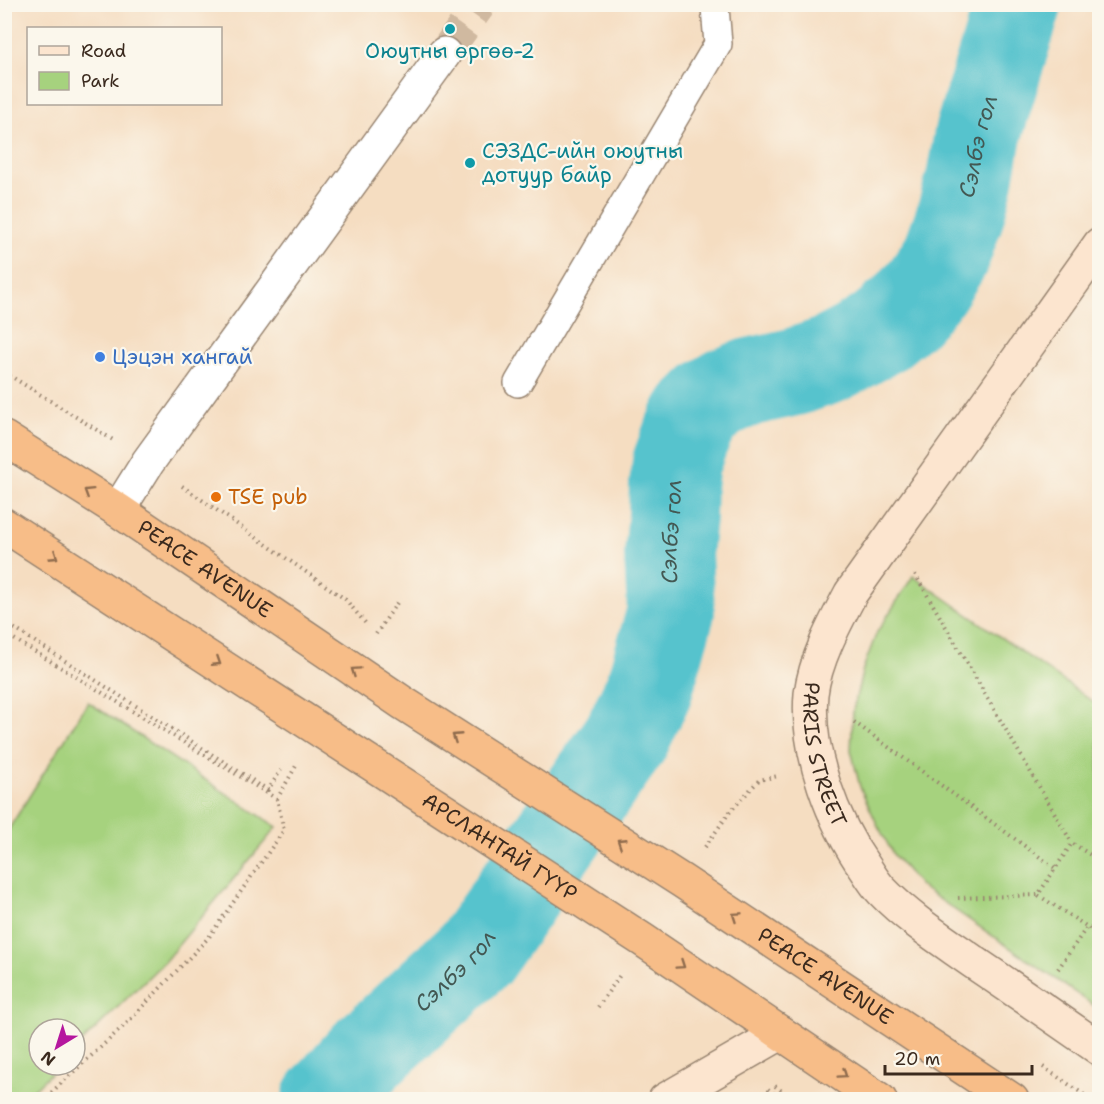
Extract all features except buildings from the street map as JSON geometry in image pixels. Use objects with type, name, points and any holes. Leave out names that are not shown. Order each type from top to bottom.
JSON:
[{"type":"highway","name":"PEACE AVENUE","points":[[4,438],[118,510],[403,704],[670,874],[1012,1100]]},
{"type":"highway","name":"АРСЛАНТАЙ ГҮҮР","points":[[4,525],[367,759],[781,1033]]},
{"type":"highway","points":[[781,1033],[880,1100]]},
{"type":"street","points":[[118,510],[148,462],[444,54]]},
{"type":"street","name":"PARIS STREET","points":[[1100,244],[851,593],[820,657],[812,693],[811,728],[819,767],[838,821],[857,856],[880,890],[910,918],[1100,1049]]},
{"type":"street","points":[[665,1100],[781,1033]]},
{"type":"lane","points":[[518,383],[718,44],[713,4]]},
{"type":"path","points":[[4,372],[148,462],[345,599],[368,625]]},
{"type":"path","points":[[915,573],[1072,843],[1100,861]]},
{"type":"path","points":[[382,639],[375,634],[399,600]]},
{"type":"path","points":[[4,621],[268,790],[281,770]]},
{"type":"path","points":[[4,633],[277,800]]},
{"type":"path","points":[[854,722],[1055,868]]},
{"type":"path","points":[[43,1100],[127,1023],[209,937],[284,830],[277,800],[298,763]]},
{"type":"path","points":[[703,850],[729,813],[759,780],[819,767]]},
{"type":"path","points":[[1038,895],[1072,843]]},
{"type":"path","points":[[948,898],[1038,895],[1100,935]]},
{"type":"path","points":[[1056,973],[1087,927]]},
{"type":"path","points":[[598,1007],[621,973]]},
{"type":"green space","points":[[913,576],[1099,706],[1099,1009],[920,886],[893,854],[860,787],[851,750],[853,710],[863,669],[877,632]]},
{"type":"green space","points":[[88,702],[277,827],[165,961],[87,1037],[87,1017],[27,1017],[27,1077],[47,1077],[24,1099],[5,1099],[5,835]]},
{"type":"waterway","name":"Сэлбэ гол","points":[[326,1100],[366,1055],[475,954],[626,738],[649,689],[671,611],[668,554],[673,485],[676,463],[696,416],[711,401],[727,391],[750,382],[794,372],[827,361],[878,333],[906,310],[927,285],[946,255],[960,216],[970,179],[978,134],[1018,4]]},
{"type":"tunnel","points":[[444,54],[480,4]]},
{"type":"place","name":"Оюутны өргөө-2","points":[[450,29]]},
{"type":"place","name":"СЭЗДС-ийн оюутны дотуур байр","points":[[470,163]]},
{"type":"place","name":"Цэцэн хангай","points":[[100,357]]},
{"type":"place","name":"TSE pub","points":[[216,497]]}]
